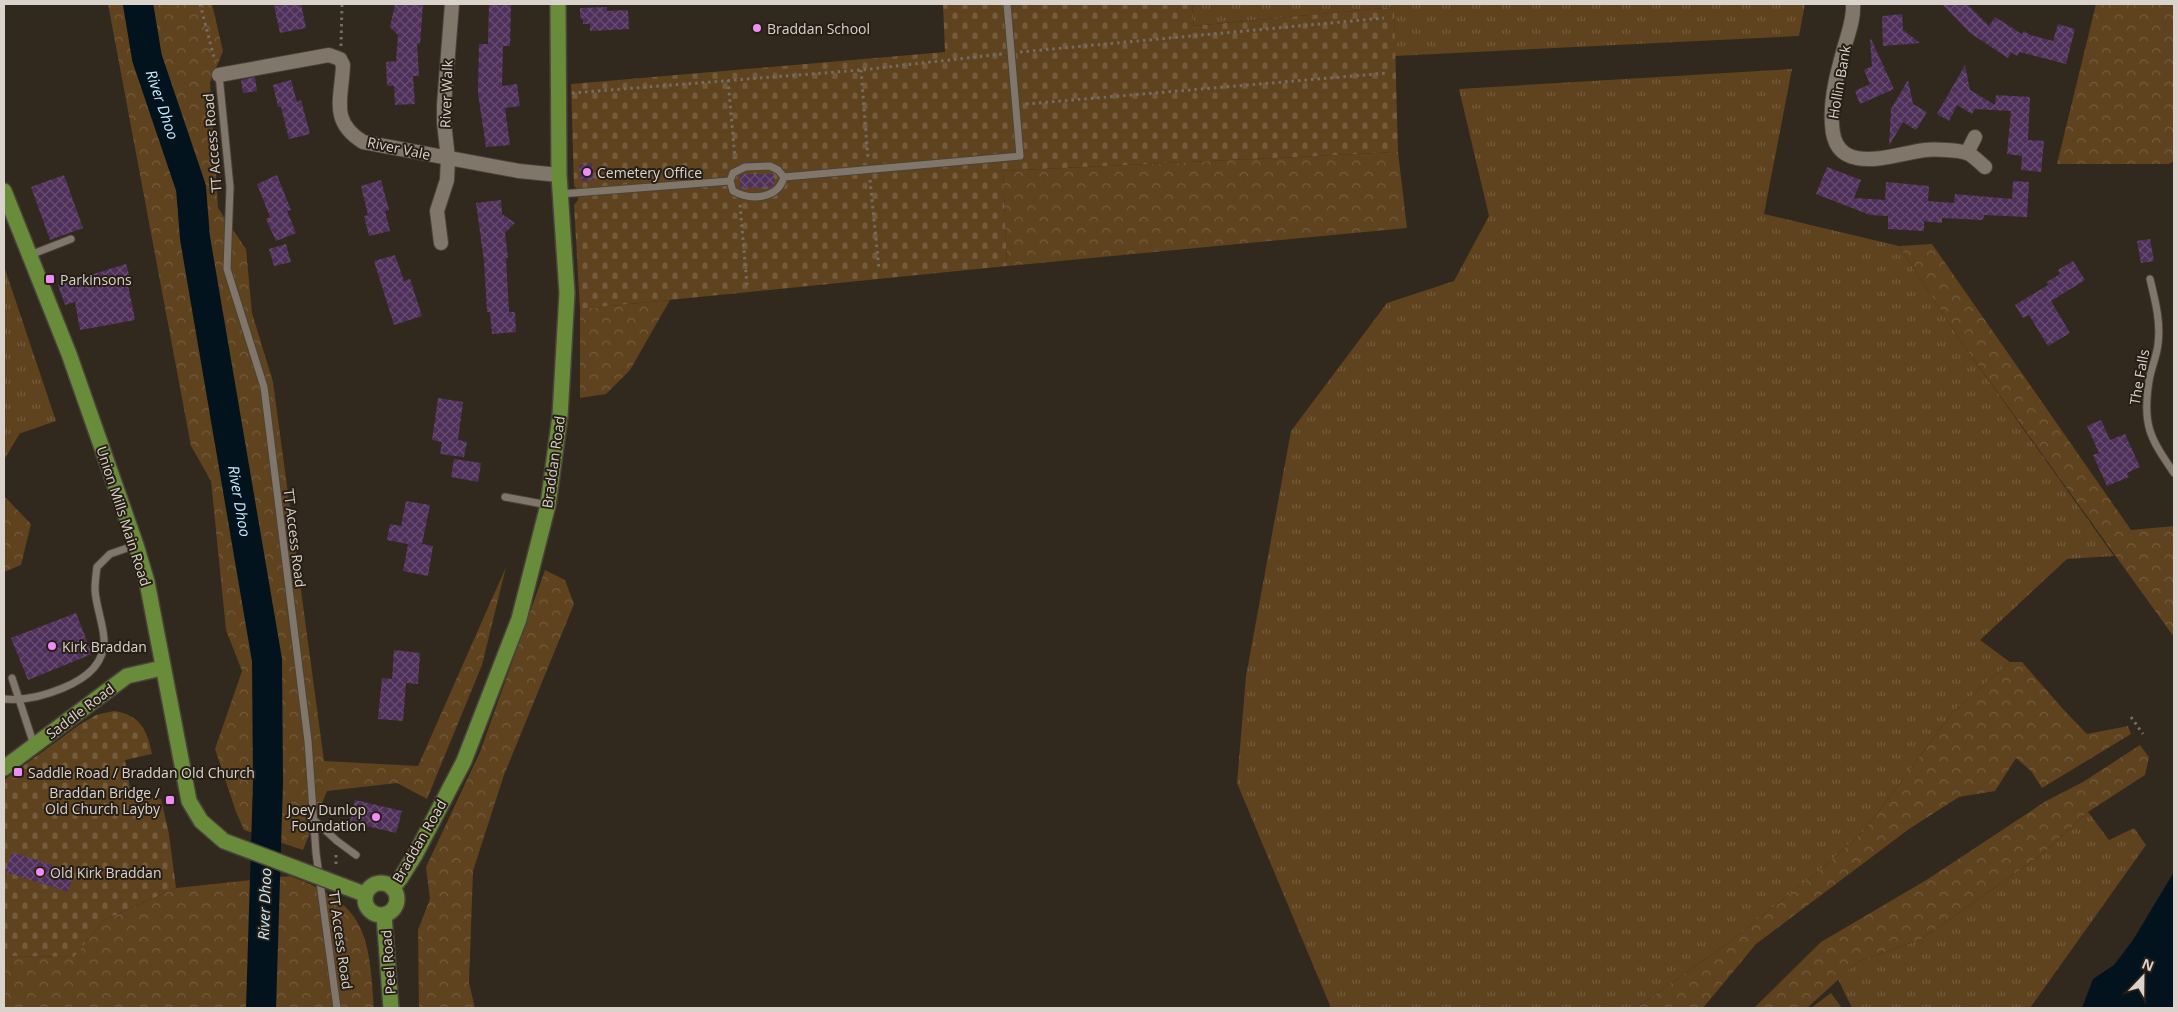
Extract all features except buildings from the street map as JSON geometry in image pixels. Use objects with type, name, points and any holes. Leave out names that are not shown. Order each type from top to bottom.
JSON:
[{"type":"highway","name":"Braddan Road","points":[[392,888],[415,855],[464,761],[519,619],[548,505],[560,416],[567,293],[559,175],[558,4]]},
{"type":"highway","name":"Union Mills Main Road","points":[[4,191],[69,354],[136,545],[147,582],[188,801],[201,821],[224,841],[362,893]]},
{"type":"highway","name":"Saddle Road","points":[[4,768],[127,676],[162,668]]},
{"type":"highway","points":[[377,884],[385,884],[392,888],[398,900],[396,907],[384,915],[376,915],[369,910],[362,893],[377,884]]},
{"type":"highway","name":"Peel Road","points":[[384,915],[391,1008]]},
{"type":"street","name":"River Walk","points":[[441,243],[437,211],[447,180],[448,158],[444,104],[452,4]]},
{"type":"street","name":"Hollin Bank","points":[[1852,4],[1853,14],[1832,104],[1834,139],[1842,150],[1850,156],[1868,160],[1885,159],[1927,150],[1967,153]]},
{"type":"street","points":[[219,74],[310,57],[335,56]]},
{"type":"street","name":"River Vale","points":[[335,56],[343,65],[339,105],[342,118],[347,128],[364,142],[448,158],[559,175]]},
{"type":"street","points":[[1974,138],[1967,153],[1985,167]]},
{"type":"lane","points":[[784,177],[1020,156],[1008,4]]},
{"type":"lane","name":"TT Access Road","points":[[219,74],[230,187],[227,268],[264,387],[308,741],[313,819],[337,1008]]},
{"type":"lane","points":[[770,166],[778,170],[784,177],[781,187],[772,195],[751,196],[739,194],[733,191],[730,181],[733,174],[745,167],[770,166]]},
{"type":"lane","points":[[560,194],[730,181]]},
{"type":"lane","points":[[30,255],[71,239]]},
{"type":"lane","name":"The Falls","points":[[2150,279],[2158,308],[2158,343],[2149,381],[2145,414],[2153,443],[2174,473]]},
{"type":"lane","points":[[505,497],[548,505]]},
{"type":"lane","points":[[4,698],[20,699],[42,696],[82,679],[91,673],[99,662],[104,640],[95,590],[96,567],[110,554],[136,545]]},
{"type":"lane","points":[[12,678],[34,745]]},
{"type":"lane","points":[[313,819],[356,855]]},
{"type":"path","points":[[200,4],[219,74]]},
{"type":"path","points":[[335,56],[341,45],[342,4]]},
{"type":"path","points":[[559,93],[862,70],[1012,53],[1384,18]]},
{"type":"path","points":[[862,70],[869,170],[879,268]]},
{"type":"path","points":[[1016,105],[1388,74]]},
{"type":"path","points":[[728,80],[736,172]]},
{"type":"path","points":[[739,194],[747,285]]},
{"type":"path","points":[[2130,717],[2143,734]]},
{"type":"green space","points":[[108,4],[212,4],[223,51],[210,83],[218,208],[246,249],[252,313],[273,382],[324,761],[418,766],[506,567],[482,665],[427,799],[397,783],[327,791],[303,850],[244,830],[215,749],[242,671],[226,630],[211,481],[191,446]]},
{"type":"green space","points":[[943,4],[1192,4],[1194,26],[1394,7],[1398,152],[1003,171],[1007,266],[580,309],[574,205],[578,200],[577,189],[574,186],[571,84],[945,52]]},
{"type":"green space","points":[[1192,4],[1805,4],[1799,36],[1395,56],[1394,7],[1194,26]]},
{"type":"green space","points":[[2096,4],[2174,4],[2174,161],[2169,164],[2057,164]]},
{"type":"green space","points":[[1792,69],[1764,214],[1899,246],[1962,343],[2114,556],[2067,559],[1980,640],[2010,662],[1954,711],[1864,831],[1819,871],[1728,943],[1636,1008],[1331,1008],[1237,783],[1246,676],[1291,431],[1387,303],[1454,281],[1489,216],[1459,89]]},
{"type":"green space","points":[[1398,152],[1407,228],[1007,266],[1003,171]]},
{"type":"green space","points":[[1932,244],[2131,530],[2174,526],[2174,637],[1962,343],[1899,246]]},
{"type":"green space","points":[[4,266],[56,421],[4,439]]},
{"type":"green space","points":[[670,300],[630,370],[606,394],[580,398],[580,309]]},
{"type":"green space","points":[[20,433],[4,460],[4,439]]},
{"type":"green space","points":[[4,496],[31,524],[21,565],[4,572]]},
{"type":"green space","points":[[545,570],[565,580],[574,604],[504,775],[473,871],[469,983],[475,1008],[419,1008],[418,930],[430,899],[426,867],[480,752]]},
{"type":"green space","points":[[2010,662],[2022,662],[2087,734],[2128,726],[2131,734],[2042,788],[2031,771],[2016,758],[1995,791],[1959,797],[1909,829],[1756,944],[1703,1008],[1636,1008],[1728,943],[1819,871],[1864,831],[1954,711]]},
{"type":"green space","points":[[114,711],[123,713],[136,720],[145,730],[148,737],[152,754],[125,760],[131,794],[161,799],[169,834],[176,888],[104,920],[74,957],[4,956],[4,780],[79,725],[96,715]]},
{"type":"green space","points":[[2140,745],[2149,757],[2145,775],[2088,812],[2041,855],[1920,940],[1859,961],[1807,1008],[1754,1008],[1821,942],[1928,879],[2046,801],[2083,782]]},
{"type":"green space","points":[[2088,812],[2109,840],[2134,828],[2146,845],[2030,1008],[1852,1008],[1838,979],[1859,961],[1920,940],[2041,855]]},
{"type":"green space","points":[[290,876],[334,898],[349,910],[359,924],[369,960],[374,1008],[4,1008],[4,956],[74,957],[104,920],[176,888]]},
{"type":"green space","points":[[1831,993],[1842,1008],[1811,1008]]},
{"type":"water","points":[[2174,872],[2174,1008],[2082,1008],[2093,979],[2114,965],[2133,940]]},
{"type":"waterway","name":"River Dhoo","points":[[138,4],[147,58],[191,188],[195,238],[267,660],[268,782],[261,1008]]},
{"type":"place","name":"Braddan School","points":[[757,28]]},
{"type":"place","name":"Cemetery Office","points":[[587,172]]},
{"type":"place","name":"Parkinsons","points":[[50,279]]},
{"type":"place","name":"Kirk Braddan","points":[[52,646]]},
{"type":"place","name":"Saddle Road / Braddan Old Church","points":[[18,772]]},
{"type":"place","name":"Braddan Bridge / Old Church Layby","points":[[170,800]]},
{"type":"place","name":"Joey Dunlop Foundation","points":[[376,817]]},
{"type":"place","name":"Old Kirk Braddan","points":[[40,872]]}]
